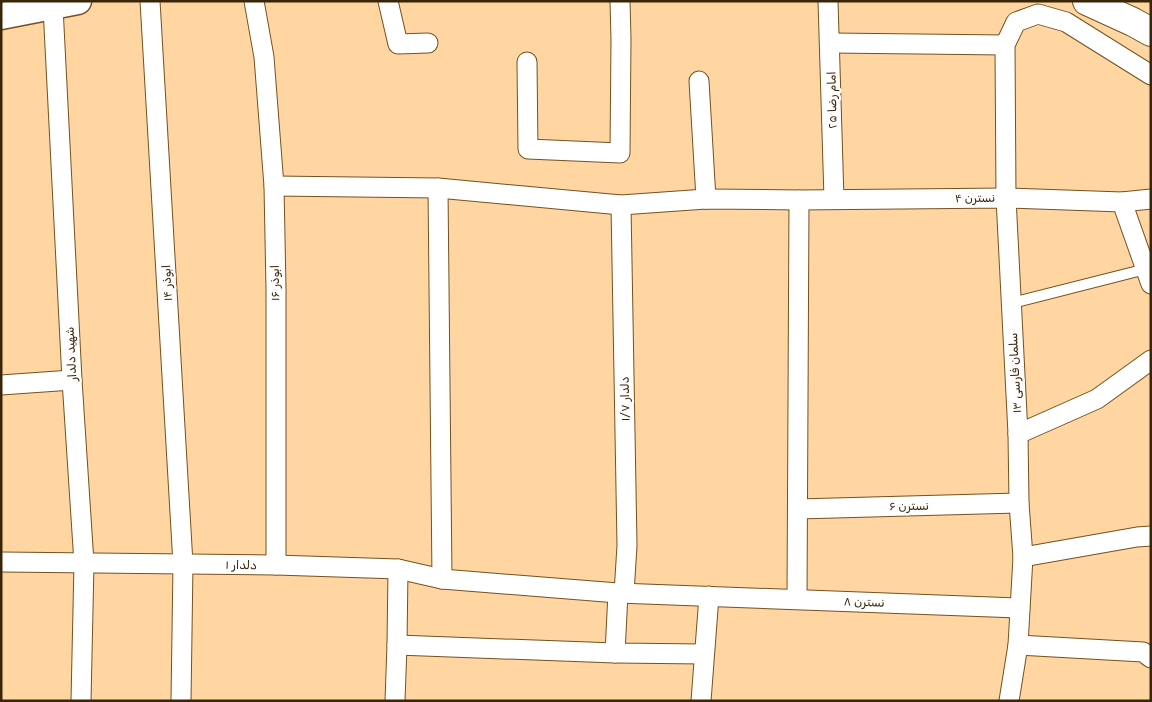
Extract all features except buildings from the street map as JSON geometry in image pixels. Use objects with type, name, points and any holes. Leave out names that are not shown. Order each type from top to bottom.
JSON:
[{"type":"main road","points":[[1087,1],[1136,19]]},
{"type":"main road","points":[[1,16],[66,4]]},
{"type":"street","name":"ابوذر ۱۴","points":[[150,1],[183,564],[180,701]]},
{"type":"street","name":"ابوذر ۱۶","points":[[254,1],[264,56],[274,186],[276,565]]},
{"type":"street","points":[[388,1],[398,44],[428,43]]},
{"type":"street","points":[[527,62],[528,149],[620,153],[620,1]]},
{"type":"street","name":"امام رضا ۲۵","points":[[828,1],[831,44],[834,199]]},
{"type":"street","name":"شهید دلدار","points":[[66,4],[72,380],[84,563],[81,701]]},
{"type":"street","points":[[831,44],[1005,45],[1016,22],[1038,14],[1066,22],[1151,75]]},
{"type":"street","name":"۱۳ سلمان فارسی","points":[[1005,45],[1006,198],[1023,557],[1018,645],[1009,701]]},
{"type":"street","points":[[698,81],[706,199]]},
{"type":"street","name":"نسترن ۴","points":[[274,186],[438,188],[621,205],[706,199],[1006,198],[1122,202],[1151,199]]},
{"type":"street","points":[[438,188],[442,579]]},
{"type":"street","points":[[797,599],[798,200]]},
{"type":"street","points":[[1122,202],[1148,277]]},
{"type":"street","name":"دلدار ۱/۷","points":[[615,654],[627,546],[621,205]]},
{"type":"street","points":[[1018,434],[1097,400],[1149,369]]},
{"type":"street","points":[[1,385],[72,380]]},
{"type":"street","name":"نسترن ۶","points":[[798,508],[1019,503]]},
{"type":"street","points":[[1023,557],[1146,532]]},
{"type":"street","name":"دلدار ۱","points":[[1,562],[276,565],[398,569],[442,579],[621,593]]},
{"type":"street","points":[[395,701],[398,645],[398,569]]},
{"type":"street","name":"نسترن ۸","points":[[621,593],[1020,608]]},
{"type":"street","points":[[701,701],[709,596]]},
{"type":"street","points":[[398,645],[615,654],[704,654]]},
{"type":"street","points":[[1018,645],[1143,652],[1151,658]]},
{"type":"lane","points":[[1012,303],[1148,277]]}]
